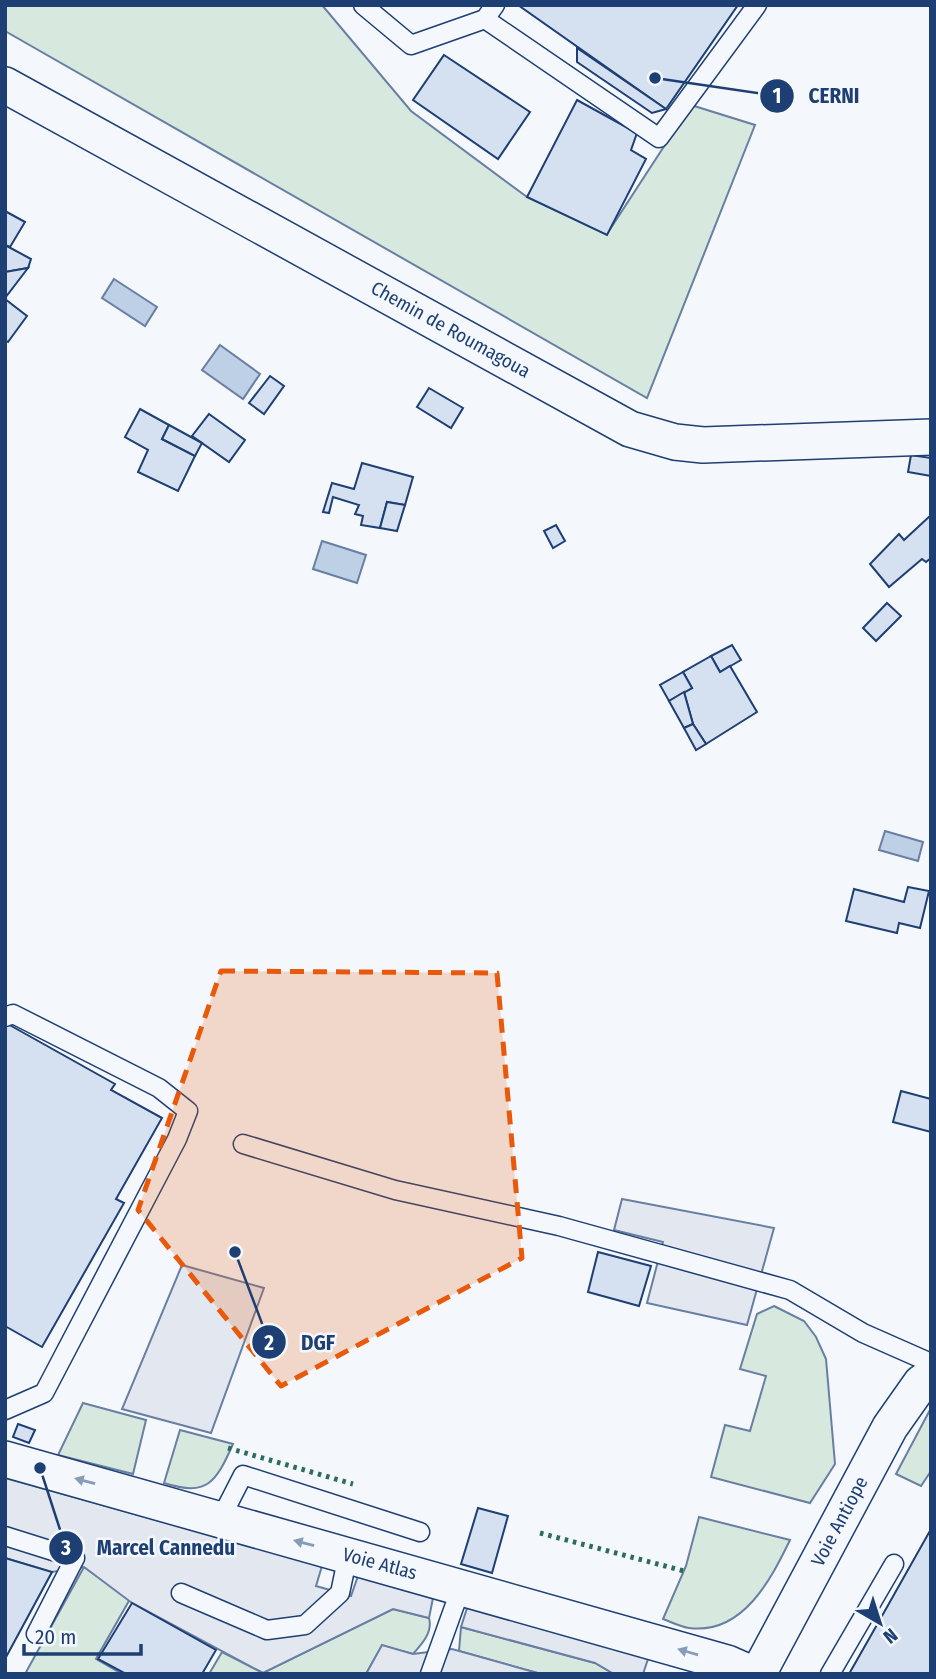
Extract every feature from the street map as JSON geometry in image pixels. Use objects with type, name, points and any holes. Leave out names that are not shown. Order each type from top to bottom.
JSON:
[{"type":"street","name":"Chemin de Roumagoua","points":[[5,85],[630,429],[675,442],[704,445],[931,437]]},
{"type":"street","name":"Voie Antiope","points":[[758,1674],[890,1427],[921,1383],[931,1376]]},
{"type":"street","name":"Voie Atlas","points":[[5,1459],[462,1586],[727,1663],[752,1674]]},
{"type":"lane","points":[[363,5],[411,45],[490,12],[659,138],[757,5]]},
{"type":"lane","points":[[5,1017],[13,1014],[159,1088],[188,1111],[177,1139],[44,1393],[5,1410]]},
{"type":"lane","points":[[243,1144],[395,1190],[559,1226],[790,1290],[863,1333],[931,1363]]},
{"type":"lane","points":[[221,1518],[243,1475],[420,1532]]},
{"type":"lane","points":[[5,1536],[75,1558],[36,1634]]},
{"type":"lane","points":[[181,1593],[267,1630],[305,1625],[340,1593],[348,1555]]},
{"type":"lane","points":[[830,1674],[894,1564]]},
{"type":"lane","points":[[430,1674],[462,1586]]},
{"type":"highlighted area","points":[[221,971],[497,973],[522,1258],[281,1386],[138,1210]]},
{"type":"shaded area","points":[[5,5],[322,5],[411,111],[527,197],[607,234],[691,105],[755,125],[647,398],[5,31]]},
{"type":"shaded area","points":[[622,1199],[774,1228],[747,1325],[647,1303],[663,1242],[614,1230]]},
{"type":"shaded area","points":[[182,1265],[264,1288],[211,1433],[122,1409]]},
{"type":"shaded area","points":[[774,1306],[804,1321],[816,1337],[826,1359],[835,1464],[810,1503],[711,1477],[725,1425],[750,1431],[766,1376],[740,1369],[757,1314]]},
{"type":"shaded area","points":[[83,1403],[146,1420],[133,1474],[58,1455]]},
{"type":"shaded area","points":[[931,1408],[931,1471],[921,1486],[896,1474]]},
{"type":"shaded area","points":[[180,1430],[233,1444],[215,1477],[201,1487],[179,1487],[164,1483]]},
{"type":"shaded area","points":[[5,1478],[322,1566],[316,1586],[351,1596],[358,1576],[433,1598],[429,1618],[393,1609],[263,1673],[132,1603],[84,1567],[52,1572],[5,1558]]},
{"type":"shaded area","points":[[699,1517],[790,1540],[764,1587],[740,1614],[725,1623],[708,1628],[689,1628],[663,1619],[686,1566]]},
{"type":"shaded area","points":[[84,1567],[130,1599],[96,1659],[122,1674],[25,1674]]},
{"type":"shaded area","points":[[468,1605],[649,1656],[643,1674],[614,1674],[595,1663],[461,1627]]},
{"type":"shaded area","points":[[393,1609],[429,1618],[428,1633],[413,1654],[382,1646],[366,1674],[209,1674],[222,1652],[263,1673]]},
{"type":"shaded area","points":[[461,1627],[595,1663],[614,1674],[541,1674],[459,1651]]},
{"type":"shaded area","points":[[382,1645],[413,1654],[452,1649],[541,1674],[366,1674]]},
{"type":"water","points":[[114,279],[157,307],[145,326],[102,298]]},
{"type":"water","points":[[220,345],[260,374],[243,399],[202,370]]},
{"type":"water","points":[[322,541],[366,555],[357,583],[313,569]]},
{"type":"water","points":[[885,831],[923,842],[918,861],[879,850]]},
{"type":"building","points":[[518,5],[738,5],[666,109]]},
{"type":"building","points":[[577,48],[666,109],[652,113],[577,62]]},
{"type":"building","points":[[444,55],[530,112],[498,159],[413,100]]},
{"type":"building","points":[[577,100],[637,133],[631,150],[646,159],[607,235],[527,197]]},
{"type":"building","points":[[5,211],[25,222],[10,247],[5,245]]},
{"type":"building","points":[[5,245],[31,259],[28,268],[5,272]]},
{"type":"building","points":[[28,268],[5,298],[5,272]]},
{"type":"building","points":[[5,299],[27,316],[8,342],[5,340]]},
{"type":"building","points":[[270,376],[284,386],[264,414],[249,403]]},
{"type":"building","points":[[429,388],[463,408],[451,428],[417,407]]},
{"type":"building","points":[[140,409],[169,425],[162,439],[195,456],[178,491],[138,472],[148,450],[125,437]]},
{"type":"building","points":[[209,414],[245,440],[229,462],[192,436]]},
{"type":"building","points":[[169,425],[202,443],[195,456],[162,439]]},
{"type":"building","points":[[911,455],[931,458],[931,476],[908,472]]},
{"type":"building","points":[[362,463],[413,477],[405,505],[387,502],[380,528],[361,525],[363,516],[355,514],[359,505],[333,497],[329,513],[323,512],[332,483],[354,489]]},
{"type":"building","points":[[387,502],[405,505],[397,531],[380,528]]},
{"type":"building","points":[[931,515],[931,558],[926,562],[922,559],[889,587],[870,564],[899,534],[904,540]]},
{"type":"building","points":[[556,525],[565,541],[553,548],[544,531]]},
{"type":"building","points":[[887,603],[901,616],[876,641],[863,628]]},
{"type":"building","points":[[732,645],[741,660],[720,672],[711,656]]},
{"type":"building","points":[[711,656],[720,672],[730,666],[757,712],[706,744],[693,724],[684,692],[692,688],[683,672]]},
{"type":"building","points":[[683,672],[692,688],[669,701],[660,685]]},
{"type":"building","points":[[684,692],[693,724],[684,728],[669,701]]},
{"type":"building","points":[[693,724],[706,744],[696,750],[684,728]]},
{"type":"building","points":[[908,887],[929,891],[920,928],[899,923],[897,933],[846,921],[854,889],[904,902]]},
{"type":"building","points":[[6,1023],[115,1084],[111,1090],[162,1118],[116,1199],[124,1203],[42,1347],[5,1326]]},
{"type":"building","points":[[901,1091],[931,1099],[931,1132],[893,1122]]},
{"type":"building","points":[[598,1252],[651,1266],[639,1306],[588,1292]]},
{"type":"building","points":[[18,1424],[35,1430],[29,1443],[13,1437]]},
{"type":"building","points":[[478,1508],[508,1516],[492,1573],[461,1564]]},
{"type":"building","points":[[931,1529],[931,1674],[849,1674],[878,1623]]},
{"type":"building","points":[[5,1558],[52,1572],[5,1659]]},
{"type":"building","points":[[132,1603],[216,1650],[202,1674],[126,1674],[98,1659]]},
{"type":"hedge","points":[[228,1448],[353,1484]]},
{"type":"hedge","points":[[540,1533],[684,1571]]},
{"type":"place","name":"CERNI","points":[[655,78]]},
{"type":"place","name":"DGF","points":[[235,1252]]},
{"type":"place","name":"Marcel Cannedu","points":[[40,1468]]}]
